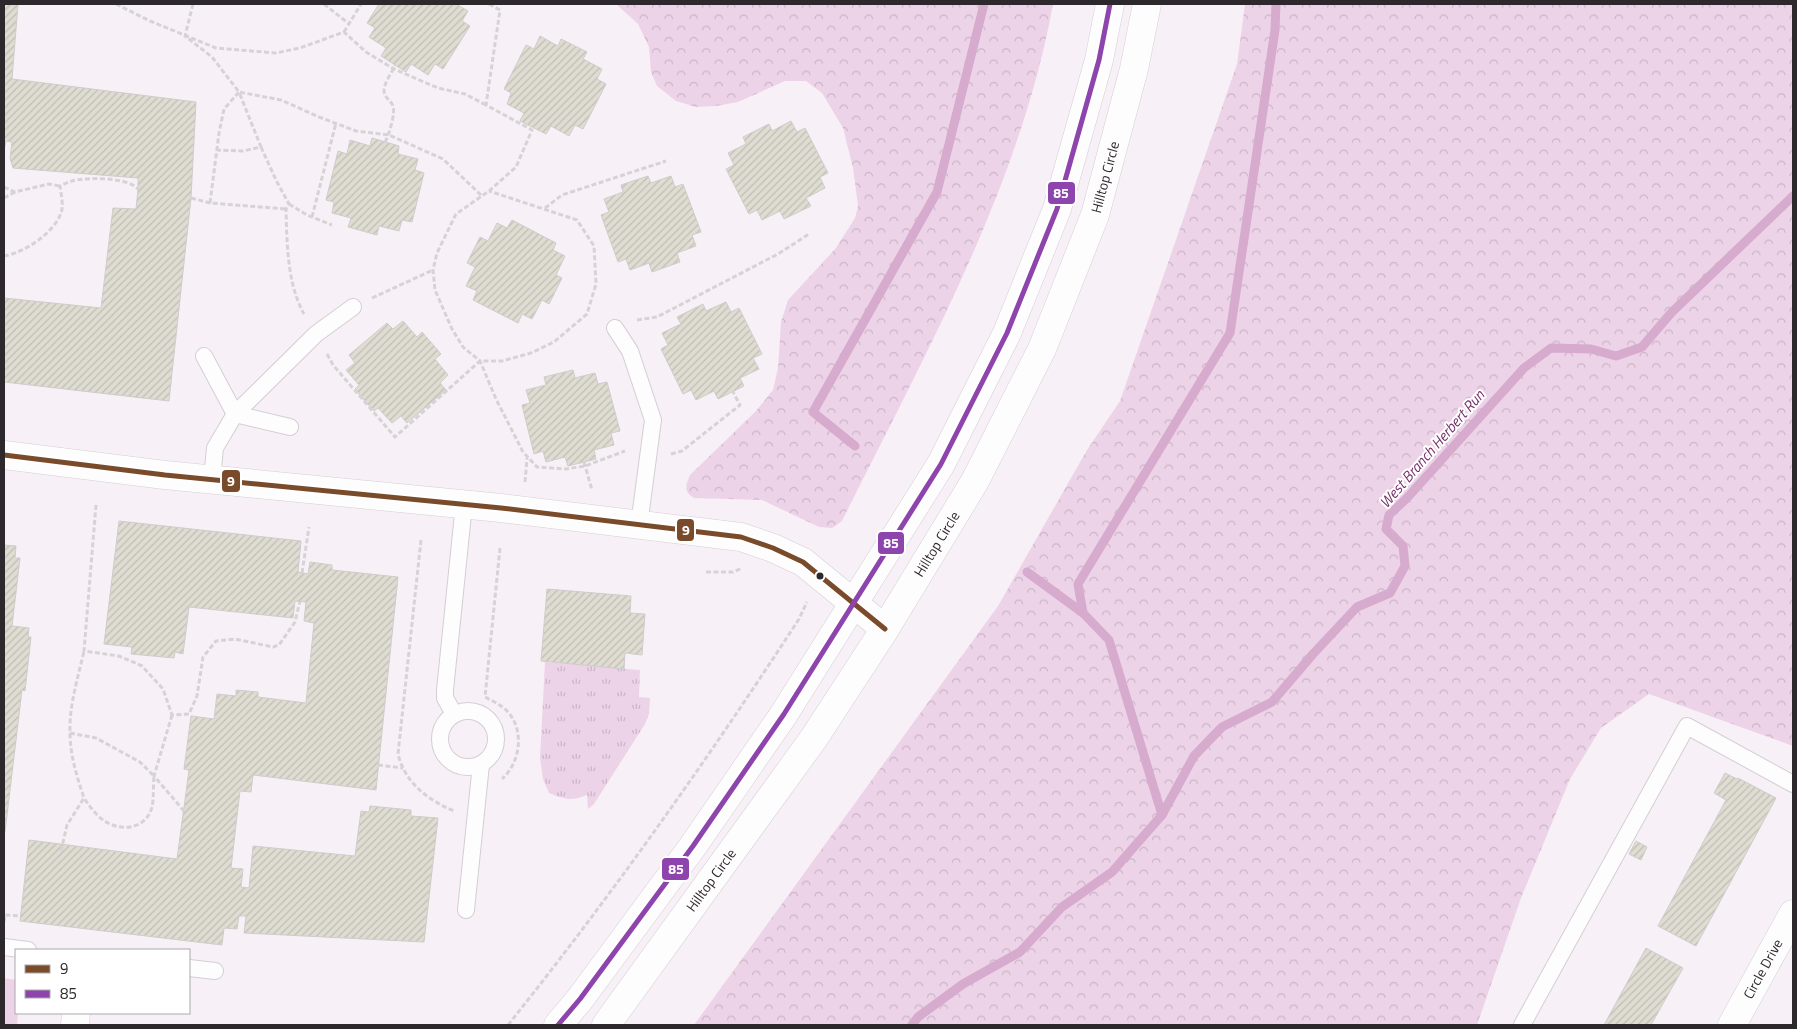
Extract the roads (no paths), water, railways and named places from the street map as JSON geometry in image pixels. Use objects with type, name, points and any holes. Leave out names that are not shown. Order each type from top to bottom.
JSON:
[{"type":"street","points":[[558,1025],[693,846],[784,714],[940,464],[1007,333],[1057,208],[1099,60],[1110,4]]},
{"type":"street","name":"Hilltop Circle","points":[[606,1025],[814,738],[885,629],[975,482],[1042,349],[1095,215],[1134,69],[1147,4]]},
{"type":"street","points":[[4,455],[212,480],[464,504],[741,537],[773,548],[803,562],[885,629]]},
{"type":"street","name":"Circle Drive","points":[[1732,1025],[1793,914]]},
{"type":"lane","points":[[212,480],[215,448],[235,414],[316,334],[353,307]]},
{"type":"lane","points":[[615,328],[630,352],[653,420],[639,525]]},
{"type":"lane","points":[[204,356],[235,414],[290,427]]},
{"type":"lane","points":[[454,714],[444,690],[464,504]]},
{"type":"lane","points":[[464,711],[475,712],[485,716],[492,725],[496,735],[495,746],[490,756],[482,764],[471,767],[460,766],[450,761],[443,753],[439,742],[441,731],[445,722],[454,714],[464,711]]},
{"type":"lane","points":[[1522,1025],[1687,726],[1793,784]]},
{"type":"lane","points":[[466,910],[482,764]]},
{"type":"lane","points":[[4,947],[20,949]]},
{"type":"lane","points":[[190,968],[215,971]]},
{"type":"waterway","points":[[855,446],[813,412],[937,192],[984,4]]},
{"type":"waterway","points":[[1162,815],[1109,640],[1083,613],[1078,584],[1230,333],[1275,30],[1276,4]]},
{"type":"waterway","name":"West Branch Herbert Run","points":[[912,1025],[918,1017],[963,984],[1020,952],[1062,907],[1112,872],[1162,815],[1194,756],[1222,727],[1272,702],[1357,607],[1390,593],[1405,566],[1403,546],[1386,529],[1389,515],[1407,498],[1524,368],[1551,348],[1591,349],[1616,356],[1642,347],[1671,313],[1793,196]]},
{"type":"waterway","points":[[1027,572],[1083,613]]}]
